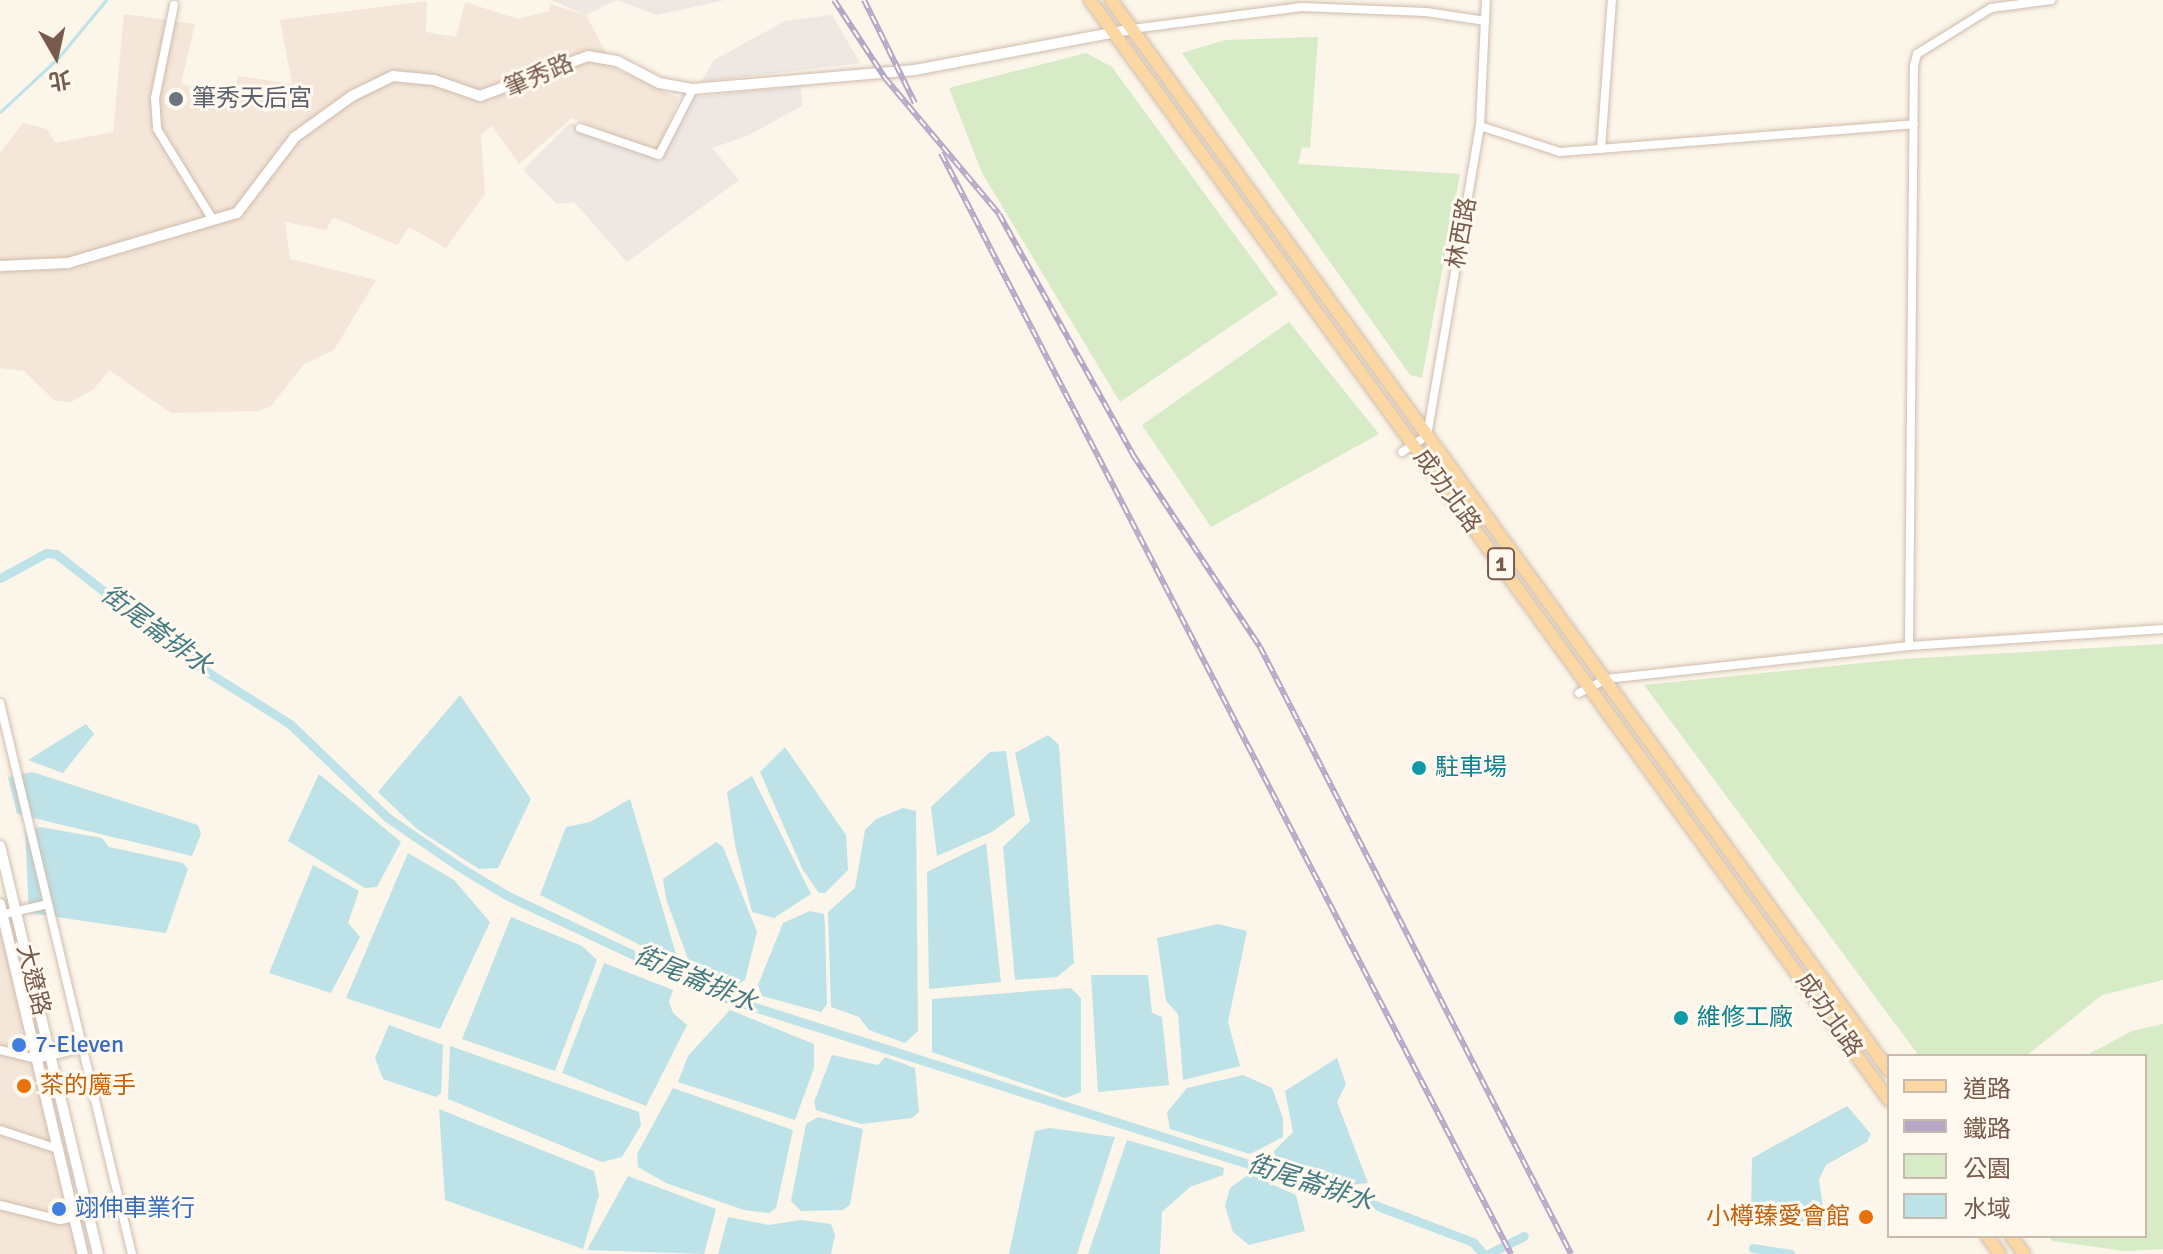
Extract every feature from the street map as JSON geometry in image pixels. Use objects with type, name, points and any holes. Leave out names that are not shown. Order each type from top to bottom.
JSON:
[{"type":"main road","name":"成功北路","points":[[1090,0],[1408,449],[1887,1097]]},
{"type":"main road","name":"成功北路","points":[[1111,0],[1887,1068]]},
{"type":"street","points":[[1425,0],[1426,12]]},
{"type":"street","name":"林西路","points":[[1427,436],[1480,126],[1486,0]]},
{"type":"street","points":[[1601,149],[1612,0]]},
{"type":"street","points":[[1909,646],[1917,54],[1991,8],[2051,0]]},
{"type":"street","points":[[174,5],[155,98],[157,129],[213,220]]},
{"type":"street","points":[[1132,29],[1302,7],[1426,12],[1485,21]]},
{"type":"street","name":"筆秀路","points":[[0,266],[68,263],[237,213],[295,137],[352,96],[393,76],[434,80],[480,96],[588,56],[617,61],[659,83],[693,89],[915,70],[1112,29],[1132,29]]},
{"type":"street","points":[[580,128],[659,155],[693,89]]},
{"type":"street","points":[[1480,126],[1560,152],[1914,124]]},
{"type":"street","points":[[1408,449],[1427,436]]},
{"type":"street","points":[[1585,690],[1606,679],[1909,646],[2163,629]]},
{"type":"street","points":[[0,703],[132,1254]]},
{"type":"street","name":"大遼路","points":[[0,846],[98,1254]]},
{"type":"street","points":[[1,911],[48,904]]},
{"type":"street","name":"大遼路","points":[[1,911],[83,1254]]},
{"type":"street","points":[[0,1050],[36,1059],[83,1048]]},
{"type":"street","points":[[0,1130],[58,1149]]},
{"type":"street","points":[[0,1205],[60,1220],[121,1207]]},
{"type":"shaded area","points":[[551,0],[616,0],[586,15]]},
{"type":"shaded area","points":[[616,0],[725,0],[657,15]]},
{"type":"shaded area","points":[[427,1],[426,32],[456,37],[465,2],[518,19],[549,11],[550,4],[586,15],[614,68],[679,98],[658,152],[572,118],[519,164],[492,126],[481,134],[485,194],[446,248],[409,227],[397,245],[333,217],[326,230],[285,222],[290,259],[376,280],[334,350],[304,364],[271,406],[259,411],[171,413],[109,370],[94,389],[71,402],[55,401],[24,371],[0,368],[0,153],[23,123],[47,129],[55,143],[113,132],[124,14],[195,24],[181,84],[232,98],[238,76],[292,84],[280,20]]},
{"type":"shaded area","points":[[832,15],[860,63],[701,82],[714,60],[785,21]]},
{"type":"shaded area","points":[[801,86],[802,106],[747,136],[712,148],[739,180],[627,262],[574,202],[557,204],[523,170],[570,123],[661,161],[694,97]]},
{"type":"shaded area","points":[[0,920],[81,1254],[0,1254]]},
{"type":"green space","points":[[1318,37],[1310,148],[1302,147],[1298,164],[1460,174],[1422,378],[1410,375],[1182,53],[1225,40]]},
{"type":"green space","points":[[1086,53],[1112,67],[1278,294],[1120,402],[982,173],[949,88]]},
{"type":"green space","points":[[1289,322],[1379,434],[1211,527],[1142,425]]},
{"type":"green space","points":[[2163,644],[2163,980],[2102,995],[2028,1054],[1918,1054],[1644,685],[1902,659]]},
{"type":"green space","points":[[2163,1024],[2163,1249],[2125,1251],[2052,1241],[2050,1238],[2147,1238],[2147,1054],[2089,1054],[2132,1031]]},
{"type":"water","points":[[460,695],[531,799],[498,868],[479,869],[417,829],[378,792]]},
{"type":"water","points":[[86,724],[94,734],[63,773],[28,760]]},
{"type":"water","points":[[1048,735],[1059,745],[1074,963],[1057,977],[1015,980],[1003,847],[1030,821],[1015,753]]},
{"type":"water","points":[[785,747],[846,835],[848,870],[825,893],[819,893],[803,870],[760,772]]},
{"type":"water","points":[[1006,751],[1015,815],[992,832],[937,856],[931,807],[990,752]]},
{"type":"water","points":[[32,772],[198,825],[201,834],[192,856],[17,814],[8,777]]},
{"type":"water","points":[[319,774],[401,842],[377,887],[365,888],[288,841]]},
{"type":"water","points":[[752,776],[811,894],[774,918],[752,912],[735,845],[727,792]]},
{"type":"water","points":[[630,799],[676,954],[672,961],[540,895],[566,827],[590,822]]},
{"type":"water","points":[[903,808],[916,811],[918,1031],[905,1043],[869,1030],[859,1017],[831,1007],[828,912],[855,888],[865,830],[876,819]]},
{"type":"water","points":[[40,827],[102,838],[109,847],[183,863],[188,869],[166,933],[29,913],[25,830]]},
{"type":"water","points":[[716,842],[723,847],[757,932],[745,980],[735,986],[692,970],[666,899],[663,879]]},
{"type":"water","points":[[986,843],[1001,982],[929,989],[927,872]]},
{"type":"water","points":[[408,853],[454,880],[490,922],[440,1029],[346,998]]},
{"type":"water","points":[[313,865],[359,891],[348,923],[360,937],[331,993],[269,973]]},
{"type":"water","points":[[810,911],[824,914],[827,1004],[821,1012],[762,996],[758,985],[783,923]]},
{"type":"water","points":[[511,917],[582,946],[597,960],[555,1071],[462,1039]]},
{"type":"water","points":[[1218,924],[1247,931],[1228,1022],[1240,1066],[1183,1080],[1178,1014],[1166,1001],[1157,938]]},
{"type":"water","points":[[604,963],[673,990],[669,1002],[673,1013],[687,1025],[646,1106],[562,1073]]},
{"type":"water","points":[[1091,975],[1148,975],[1152,1013],[1162,1017],[1169,1085],[1098,1092]]},
{"type":"water","points":[[1071,988],[1081,998],[1081,1092],[1065,1098],[932,1052],[932,999]]},
{"type":"water","points":[[730,1010],[814,1044],[814,1068],[795,1120],[678,1082],[688,1056]]},
{"type":"water","points":[[389,1025],[443,1045],[441,1093],[436,1097],[383,1079],[375,1058]]},
{"type":"water","points":[[450,1046],[639,1112],[641,1125],[622,1157],[602,1162],[448,1099]]},
{"type":"water","points":[[832,1055],[878,1065],[885,1057],[915,1068],[919,1112],[912,1118],[861,1124],[816,1110],[814,1102]]},
{"type":"water","points":[[1337,1058],[1346,1084],[1337,1102],[1368,1183],[1350,1185],[1269,1167],[1274,1151],[1293,1132],[1285,1091]]},
{"type":"water","points":[[1243,1075],[1272,1088],[1283,1118],[1283,1137],[1250,1154],[1170,1129],[1167,1112],[1187,1088]]},
{"type":"water","points":[[673,1088],[793,1130],[776,1208],[769,1213],[744,1210],[666,1183],[638,1167],[637,1154]]},
{"type":"water","points":[[1847,1106],[1871,1134],[1867,1142],[1826,1165],[1819,1180],[1826,1227],[1820,1230],[1751,1215],[1752,1158]]},
{"type":"water","points":[[439,1109],[594,1171],[599,1195],[583,1249],[445,1200]]},
{"type":"water","points":[[818,1117],[863,1129],[850,1205],[843,1210],[801,1211],[791,1201],[806,1124]]},
{"type":"water","points":[[1050,1128],[1115,1137],[1077,1254],[1009,1254],[1035,1131]]},
{"type":"water","points":[[1127,1140],[1224,1168],[1223,1175],[1190,1187],[1162,1212],[1160,1254],[1088,1254]]},
{"type":"water","points":[[1249,1174],[1296,1195],[1305,1231],[1249,1245],[1233,1232],[1225,1206],[1230,1188]]},
{"type":"water","points":[[628,1176],[716,1209],[704,1254],[587,1250]]},
{"type":"water","points":[[728,1217],[769,1225],[801,1220],[831,1224],[835,1235],[831,1254],[718,1254]]},
{"type":"waterway","points":[[0,112],[58,58],[106,0]]},
{"type":"waterway","name":"街尾崙排水","points":[[0,578],[46,553],[56,554],[209,673],[290,724],[388,818],[458,866],[506,895],[726,998],[1359,1199],[1473,1242],[1483,1254]]},
{"type":"waterway","points":[[1488,1254],[1524,1236]]},
{"type":"waterway","points":[[1753,1248],[1791,1254]]},
{"type":"railway","points":[[834,0],[885,78],[999,214],[1133,455],[1260,647],[1571,1254]]},
{"type":"railway","points":[[864,0],[915,103]]},
{"type":"railway","points":[[941,153],[1511,1254]]},
{"type":"place","name":"筆秀天后宮","points":[[176,99]]},
{"type":"place","name":"駐車場","points":[[1419,768]]},
{"type":"place","name":"維修工廠","points":[[1681,1018]]},
{"type":"place","name":"7-Eleven","points":[[19,1045]]},
{"type":"place","name":"茶的魔手","points":[[24,1086]]},
{"type":"place","name":"翊伸車業行","points":[[59,1209]]},
{"type":"place","name":"小樽臻愛會館","points":[[1866,1217]]}]
